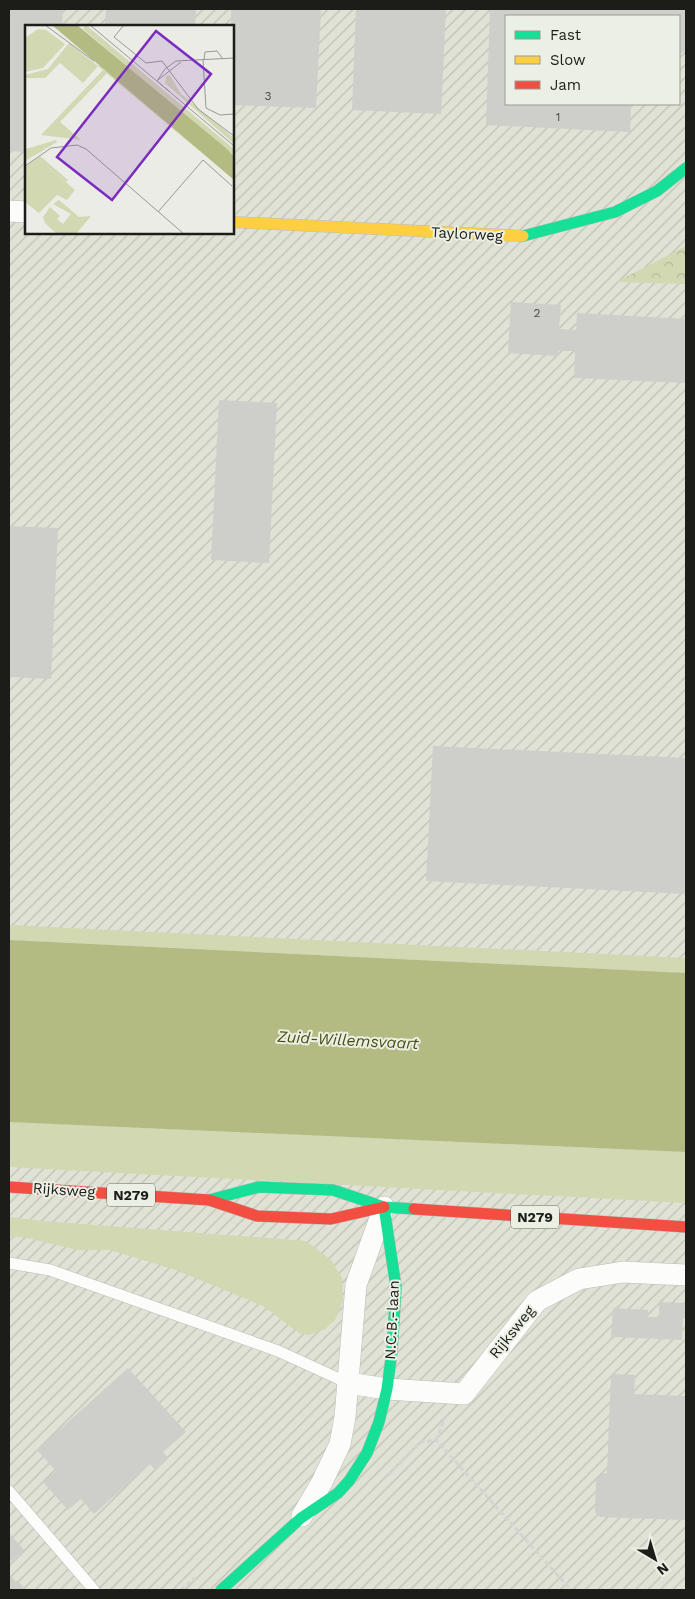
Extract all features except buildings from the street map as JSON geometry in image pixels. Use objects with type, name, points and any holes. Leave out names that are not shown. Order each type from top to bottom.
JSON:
[{"type":"street","name":"Taylorweg","points":[[234,222],[524,236],[615,212],[657,191],[686,168]]},
{"type":"street","points":[[9,212],[25,212]]},
{"type":"street","name":"Rijksweg","points":[[9,1187],[209,1200],[257,1216],[331,1219],[384,1206]]},
{"type":"street","name":"Rijksweg","points":[[209,1200],[259,1187],[332,1190],[384,1206],[686,1227]]},
{"type":"street","name":"N.C.B.-laan","points":[[301,1518],[322,1482],[340,1444],[345,1417],[356,1285],[384,1206]]},
{"type":"street","name":"N.C.B.-laan","points":[[221,1590],[301,1518],[338,1492],[349,1481],[367,1453],[387,1389],[392,1351],[396,1287],[384,1206]]},
{"type":"street","name":"Rijksweg","points":[[348,1383],[387,1389],[464,1394],[537,1302],[579,1279],[623,1272],[686,1275]]},
{"type":"lane","points":[[9,1263],[50,1270],[278,1351],[348,1383]]},
{"type":"lane","points":[[9,1491],[94,1590]]},
{"type":"path","points":[[402,1462],[421,1442],[436,1440],[571,1590]]},
{"type":"shaded area","points":[[9,9],[686,9],[686,1590],[9,1590]]},
{"type":"green space","points":[[686,246],[686,284],[616,282]]},
{"type":"green space","points":[[9,925],[686,958],[686,973],[9,940]]},
{"type":"green space","points":[[9,1122],[686,1152],[686,1203],[9,1167]]},
{"type":"green space","points":[[9,1217],[306,1241],[331,1260],[342,1278],[343,1301],[335,1320],[325,1329],[309,1335],[299,1333],[263,1306],[173,1269],[110,1250],[77,1250],[28,1238],[9,1236]]},
{"type":"water","name":"Zuid-Willemsvaart","points":[[9,940],[686,973],[686,1152],[9,1122]]},
{"type":"traffic: fast","points":[[523,236],[615,212],[657,191],[686,168]]},
{"type":"traffic: fast","points":[[209,1200],[259,1187],[333,1190],[384,1207],[414,1209]]},
{"type":"traffic: fast","points":[[221,1590],[301,1518],[338,1493],[349,1481],[367,1453],[379,1422],[387,1389],[392,1351],[396,1287],[384,1207]]},
{"type":"traffic: slow","points":[[234,222],[523,236]]},
{"type":"traffic: jam","points":[[9,1187],[209,1200],[257,1216],[331,1219],[384,1207]]},
{"type":"traffic: jam","points":[[414,1209],[686,1227]]}]
